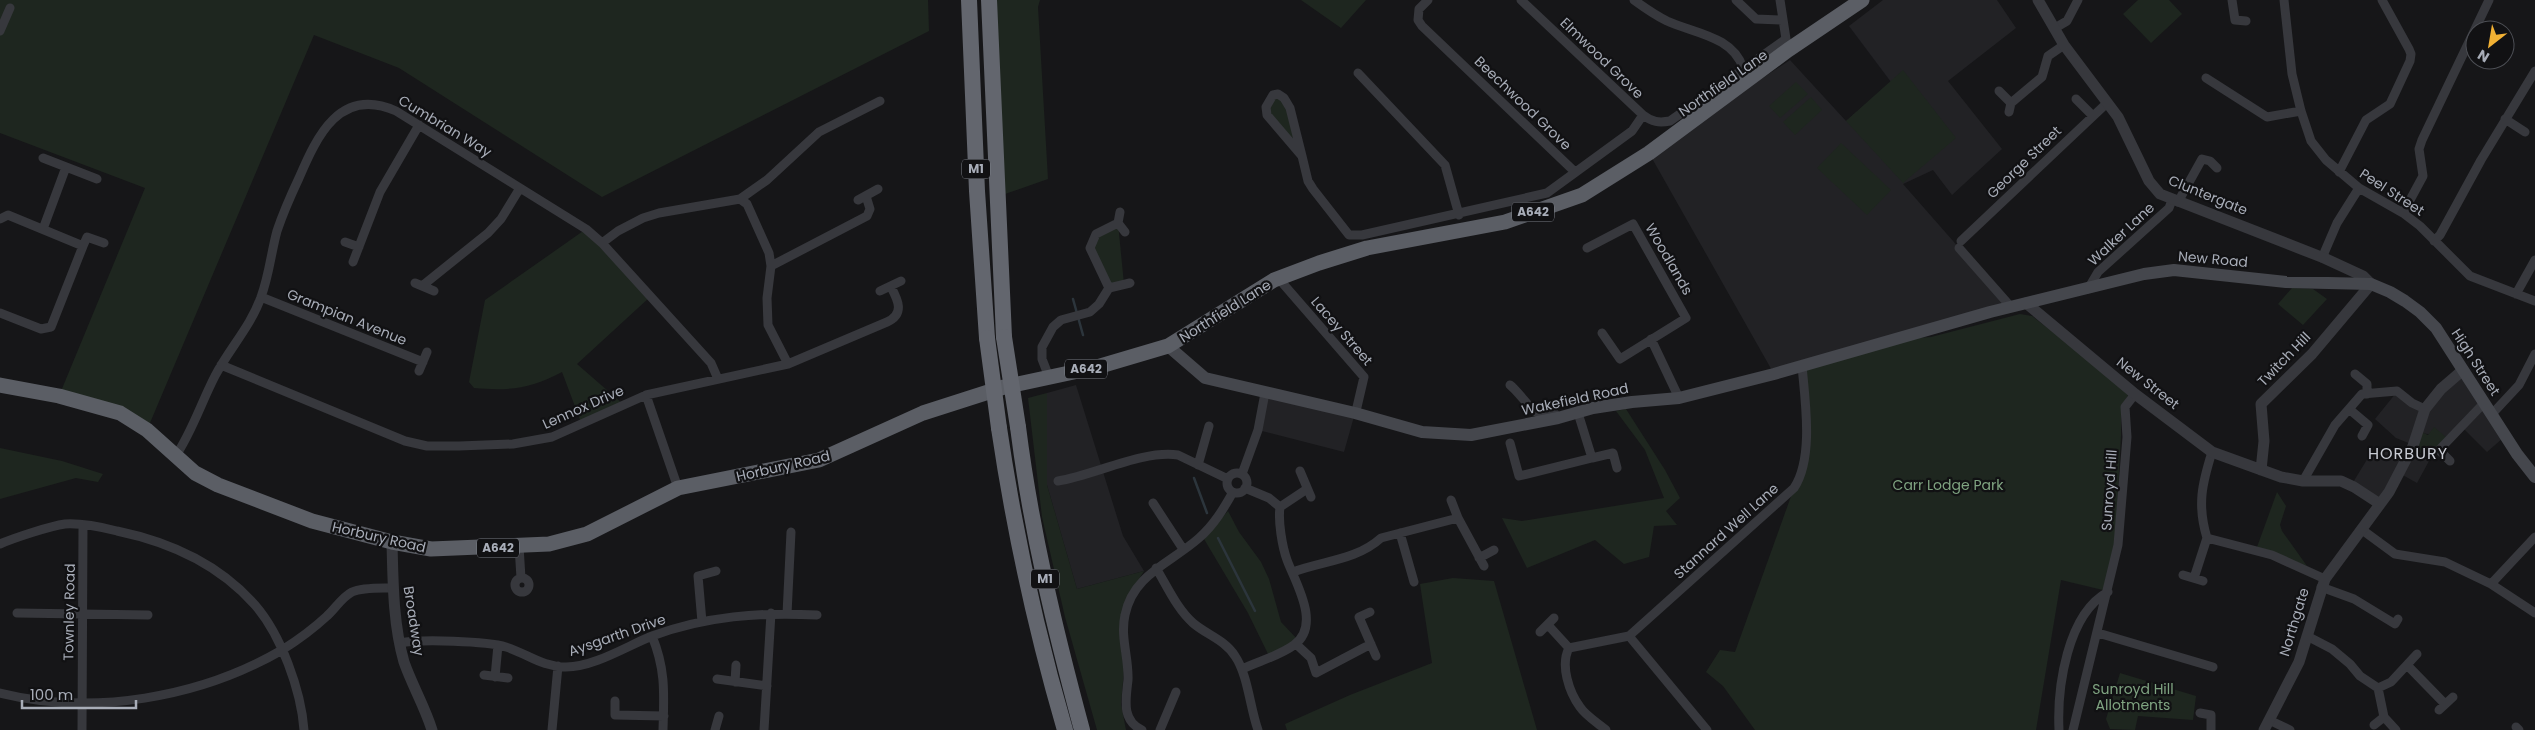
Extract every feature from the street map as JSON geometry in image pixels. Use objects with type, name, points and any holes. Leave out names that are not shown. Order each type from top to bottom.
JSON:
[{"type":"highway","name":"M1","points":[[969,0],[977,191],[987,338],[1008,493],[1049,676],[1065,730]]},
{"type":"highway","name":"M1","points":[[990,0],[1004,337],[1029,504],[1065,669],[1082,730]]},
{"type":"highway","name":"Northfield Lane","points":[[1004,387],[1097,367],[1168,346],[1279,279],[1367,248],[1443,225],[1505,222],[1582,194],[1649,153],[1787,44],[1862,0]]},
{"type":"highway","name":"Horbury Road","points":[[0,385],[59,396],[120,413],[147,430],[195,473],[218,485],[312,521],[392,542],[439,550],[549,544],[587,534],[678,488],[750,476],[819,460],[923,413],[1004,387]]},
{"type":"main road","name":"New Road","points":[[2026,303],[2144,274],[2174,270],[2286,282],[2371,284]]},
{"type":"main road","name":"High Street","points":[[2371,284],[2390,292],[2420,312],[2436,328],[2463,370],[2480,407],[2492,414],[2535,477]]},
{"type":"main road","name":"Wakefield Road","points":[[1168,346],[1205,378],[1355,413],[1422,432],[1471,435],[1632,402],[1679,398],[1802,366],[2026,303]]},
{"type":"street","name":"Beechwood Grove","points":[[1428,0],[1419,9],[1418,20],[1575,172]]},
{"type":"street","name":"Elmwood Grove","points":[[1522,0],[1642,115]]},
{"type":"street","points":[[1634,0],[1667,21],[1724,43],[1740,59],[1743,68]]},
{"type":"street","points":[[1736,0],[1756,19],[1782,20]]},
{"type":"street","points":[[1780,0],[1787,44]]},
{"type":"street","name":"Cluntergate","points":[[2038,0],[2064,45],[2127,132],[2149,181],[2160,194],[2322,258],[2363,276],[2371,284]]},
{"type":"street","points":[[2055,28],[2068,20],[2078,0]]},
{"type":"street","points":[[2232,0],[2235,20],[2246,21]]},
{"type":"street","name":"Peel Street","points":[[2284,0],[2292,74],[2311,141],[2339,172],[2359,188],[2403,212],[2470,276],[2535,301]]},
{"type":"street","points":[[2339,172],[2366,120],[2390,104],[2410,61],[2411,54],[2409,49],[2382,0]]},
{"type":"street","points":[[2403,212],[2423,176],[2420,149],[2422,140],[2488,0]]},
{"type":"street","points":[[0,31],[10,8]]},
{"type":"street","name":"Northfield Lane","points":[[1302,156],[1308,181],[1349,235],[1443,225],[1459,215],[1547,193],[1632,131],[1642,115],[1650,121],[1660,123],[1670,121],[1743,68],[1787,44]]},
{"type":"street","points":[[1999,91],[2010,107],[2042,77],[2048,56],[2064,45]]},
{"type":"street","points":[[2434,241],[2440,235],[2459,195],[2533,69]]},
{"type":"street","points":[[1358,73],[1445,165],[1459,215]]},
{"type":"street","points":[[2206,78],[2268,117],[2301,111]]},
{"type":"street","points":[[1278,94],[1288,103],[1302,156],[1267,115],[1266,107],[1273,95],[1278,94]]},
{"type":"street","points":[[2249,106],[2254,97]]},
{"type":"street","points":[[2076,99],[2093,116]]},
{"type":"street","name":"George Street","points":[[2011,307],[1960,244],[2107,103]]},
{"type":"street","name":"Cumbrian Way","points":[[175,457],[187,439],[221,365],[261,297],[278,230],[309,154],[331,120],[352,107],[375,105],[396,111],[568,217],[602,243],[711,363],[718,378]]},
{"type":"street","points":[[602,243],[632,223],[659,213],[740,199],[768,180],[819,132],[877,106]]},
{"type":"street","points":[[2505,119],[2525,132]]},
{"type":"street","points":[[353,262],[386,180],[419,125]]},
{"type":"street","name":"Walker Lane","points":[[2088,289],[2098,272],[2175,201],[2202,155],[2218,168]]},
{"type":"street","points":[[43,158],[97,179]]},
{"type":"street","points":[[43,229],[66,167]]},
{"type":"street","points":[[434,291],[418,284],[488,233],[500,219],[520,188]]},
{"type":"street","points":[[2322,258],[2337,223],[2359,188]]},
{"type":"street","points":[[771,266],[867,216],[870,209],[862,198],[878,189]]},
{"type":"street","points":[[740,199],[747,204],[761,230],[769,253],[771,266],[767,298],[768,324],[788,364]]},
{"type":"street","points":[[1120,212],[1118,223],[1125,232]]},
{"type":"street","points":[[0,219],[8,215],[83,246]]},
{"type":"street","points":[[1109,288],[1090,248],[1096,234],[1118,223]]},
{"type":"street","name":"Woodlands","points":[[1587,248],[1633,224],[1686,318],[1620,359],[1607,337]]},
{"type":"street","points":[[0,313],[41,329],[51,326],[87,236],[104,243]]},
{"type":"street","points":[[345,242],[359,247]]},
{"type":"street","points":[[2516,294],[2535,260]]},
{"type":"street","name":"Lacey Street","points":[[1279,279],[1364,378],[1357,407]]},
{"type":"street","points":[[880,291],[901,281]]},
{"type":"street","points":[[1049,377],[1042,359],[1042,347],[1053,327],[1072,316],[1090,312],[1099,304],[1109,288],[1130,283]]},
{"type":"street","name":"Twitch Hill","points":[[2261,470],[2264,441],[2261,404],[2312,354],[2371,284]]},
{"type":"street","name":"Lennox Drive","points":[[221,365],[385,434],[427,446],[512,444],[552,438],[646,395],[788,364],[893,320],[899,311],[899,304],[891,287]]},
{"type":"street","name":"Grampian Avenue","points":[[261,297],[424,362]]},
{"type":"street","name":"New Street","points":[[2026,303],[2135,394],[2212,452],[2281,477],[2303,481],[2341,481],[2380,504]]},
{"type":"street","points":[[1651,339],[1679,398]]},
{"type":"street","points":[[419,371],[427,352]]},
{"type":"street","points":[[2492,414],[2519,385],[2535,354]]},
{"type":"street","name":"Stannard Well Lane","points":[[1568,648],[1618,640],[1629,636],[1794,488],[1800,479],[1808,424],[1802,366]]},
{"type":"street","name":"Northgate","points":[[2267,725],[2298,662],[2323,583],[2360,529],[2380,504],[2406,461],[2425,409],[2441,389],[2463,370]]},
{"type":"street","points":[[2355,374],[2367,384],[2366,394]]},
{"type":"street","points":[[1510,384],[1521,393],[1533,410],[1537,412],[1553,411],[1558,418]]},
{"type":"street","points":[[2303,481],[2335,425],[2362,394],[2397,391],[2412,404],[2425,409]]},
{"type":"street","points":[[1242,474],[1258,430],[1265,393]]},
{"type":"street","name":"Sunroyd Hill","points":[[2072,730],[2108,592],[2118,545],[2127,437],[2126,407],[2135,394]]},
{"type":"street","points":[[646,395],[678,488]]},
{"type":"street","points":[[2450,461],[2439,450],[2480,407]]},
{"type":"street","points":[[2349,409],[2368,425],[2362,436]]},
{"type":"street","points":[[1578,413],[1592,458]]},
{"type":"street","points":[[1198,465],[1208,426]]},
{"type":"street","points":[[1510,443],[1519,476],[1613,453],[1617,468]]},
{"type":"street","points":[[2183,575],[2198,579],[2207,538],[2200,516],[2204,477],[2212,452]]},
{"type":"street","points":[[1058,481],[1160,454],[1178,455],[1228,479]]},
{"type":"street","points":[[1300,470],[1311,497]]},
{"type":"street","points":[[1235,473],[1242,474],[1246,479],[1245,488],[1240,492],[1233,492],[1228,488],[1228,479],[1235,473]]},
{"type":"street","points":[[1245,488],[1269,498],[1280,507]]},
{"type":"street","points":[[1242,669],[1296,644],[1305,628],[1305,603],[1287,561],[1278,518],[1280,507],[1307,488]]},
{"type":"street","points":[[1142,730],[1133,725],[1126,712],[1128,670],[1124,616],[1137,587],[1156,568],[1184,549],[1210,527],[1233,492]]},
{"type":"street","points":[[1451,500],[1458,518],[1482,562],[1494,550]]},
{"type":"street","points":[[1153,503],[1184,549]]},
{"type":"street","points":[[1293,572],[1314,564],[1329,563],[1348,550],[1372,546],[1381,538],[1458,518]]},
{"type":"street","points":[[0,544],[64,524],[83,525],[145,538],[168,545],[207,564],[229,579],[256,606],[268,623],[281,650],[300,700],[304,730]]},
{"type":"street","name":"Townley Road","points":[[82,730],[83,525]]},
{"type":"street","points":[[2360,529],[2399,556],[2445,562],[2491,584],[2535,613]]},
{"type":"street","points":[[787,614],[791,532]]},
{"type":"street","points":[[1400,533],[1414,582]]},
{"type":"street","points":[[2491,584],[2535,537]]},
{"type":"street","points":[[2207,538],[2272,555],[2354,598],[2395,624],[2398,619]]},
{"type":"street","name":"Broadway","points":[[392,542],[393,588],[400,643],[409,675],[432,730]]},
{"type":"street","points":[[780,543],[790,543]]},
{"type":"street","points":[[519,546],[521,578]]},
{"type":"street","points":[[1156,568],[1192,623],[1227,646],[1242,669],[1258,730]]},
{"type":"street","points":[[702,622],[698,576],[716,571]]},
{"type":"street","points":[[0,692],[38,701],[82,702],[138,698],[187,688],[228,675],[281,650],[307,633],[352,592],[393,588]]},
{"type":"street","points":[[2059,730],[2058,713],[2062,673],[2068,653],[2087,612],[2100,596],[2108,592]]},
{"type":"street","points":[[1370,612],[1359,617],[1376,656]]},
{"type":"street","points":[[17,613],[148,615]]},
{"type":"street","points":[[764,730],[770,613]]},
{"type":"street","name":"Aysgarth Drive","points":[[400,643],[435,641],[498,645],[514,650],[535,662],[568,667],[587,662],[652,636],[702,622],[728,617],[770,613],[817,615]]},
{"type":"street","points":[[1540,632],[1554,618]]},
{"type":"street","points":[[1548,626],[1568,648],[1566,654],[1567,678],[1580,708],[1606,730]]},
{"type":"street","points":[[2098,632],[2213,667]]},
{"type":"street","points":[[652,636],[661,658],[665,681],[663,730]]},
{"type":"street","points":[[1629,636],[1707,730]]},
{"type":"street","points":[[2307,636],[2332,649],[2350,664],[2360,676],[2378,688],[2384,717],[2396,730]]},
{"type":"street","points":[[1296,644],[1311,658],[1316,672],[1371,644]]},
{"type":"street","points":[[496,676],[498,645]]},
{"type":"street","points":[[2378,688],[2391,682],[2418,654]]},
{"type":"street","points":[[735,682],[736,665]]},
{"type":"street","points":[[2407,665],[2442,707],[2453,697]]},
{"type":"street","points":[[552,730],[558,666]]},
{"type":"street","points":[[484,675],[508,678]]},
{"type":"street","points":[[717,679],[767,686]]},
{"type":"street","points":[[1160,730],[1176,692]]},
{"type":"street","points":[[615,701],[615,715],[664,716]]},
{"type":"street","points":[[2200,713],[2211,715],[2211,730]]},
{"type":"street","points":[[715,730],[719,716]]},
{"type":"street","points":[[2374,725],[2384,717]]},
{"type":"street","points":[[2267,725],[2290,730]]},
{"type":"shaded area","points":[[1883,0],[1997,0],[2016,28],[1948,81],[2002,149],[1952,195],[1933,170],[1903,184],[2011,307],[1774,374],[1649,153],[1790,60],[1846,121],[1891,82],[1849,26]]},
{"type":"shaded area","points":[[2460,375],[2503,438],[2487,452],[2459,424],[2446,437],[2421,433],[2416,451],[2429,461],[2417,483],[2399,473],[2381,502],[2352,484],[2371,453],[2379,447],[2404,459],[2411,444],[2396,438],[2375,419],[2396,393],[2423,410]]},
{"type":"shaded area","points":[[1076,385],[1123,536],[1144,571],[1077,589],[1047,485],[1047,393]]},
{"type":"shaded area","points":[[1265,393],[1355,413],[1344,452],[1258,430]]},
{"type":"green space","points":[[0,0],[928,0],[929,31],[602,197],[399,68],[314,35],[147,430],[59,396],[145,188],[0,133]]},
{"type":"green space","points":[[996,0],[1040,0],[1038,7],[1048,179],[1005,194]]},
{"type":"green space","points":[[1301,0],[1366,0],[1341,28]]},
{"type":"green space","points":[[2138,0],[2169,0],[2182,14],[2151,43],[2123,14]]},
{"type":"green space","points":[[1903,70],[1956,138],[1903,183],[1846,121]]},
{"type":"green space","points":[[1796,82],[1808,94],[1780,118],[1769,106]]},
{"type":"green space","points":[[1273,95],[1284,98],[1302,156],[1267,115]]},
{"type":"green space","points":[[1811,97],[1822,110],[1795,135],[1783,122]]},
{"type":"green space","points":[[1841,143],[1891,190],[1867,215],[1817,168]]},
{"type":"green space","points":[[1118,223],[1124,284],[1109,288],[1092,241]]},
{"type":"green space","points":[[586,229],[650,297],[577,364],[623,404],[582,425],[562,372],[540,382],[519,388],[474,388],[469,382],[485,300]]},
{"type":"green space","points":[[2292,288],[2313,289],[2327,299],[2303,325],[2278,304]]},
{"type":"green space","name":"Carr Lodge Park","points":[[2020,314],[2032,316],[2130,392],[2121,407],[2115,544],[2103,590],[2061,580],[2036,730],[1755,730],[1723,686],[1706,672],[1720,650],[1735,652],[1794,488],[1808,424],[1802,366],[1897,339],[1931,337]]},
{"type":"green space","points":[[1047,393],[1047,485],[1077,589],[1144,571],[1130,593],[1119,630],[1124,670],[1121,704],[1126,730],[1097,730],[1065,617],[1042,517],[1028,398]]},
{"type":"green space","points":[[1626,409],[1665,470],[1680,498],[1666,511],[1677,525],[1654,526],[1649,557],[1624,564],[1595,540],[1527,568],[1502,518],[1522,521],[1664,498],[1645,450],[1616,411]]},
{"type":"green space","points":[[2434,427],[2446,437],[2428,459],[2417,450],[2421,432],[2428,435]]},
{"type":"green space","points":[[0,448],[62,461],[103,474],[98,482],[76,478],[0,499]]},
{"type":"green space","points":[[2277,492],[2286,506],[2280,525],[2282,531],[2307,566],[2257,547]]},
{"type":"green space","points":[[1228,511],[1239,532],[1261,562],[1269,579],[1281,622],[1298,640],[1269,656],[1248,613],[1204,539]]},
{"type":"green space","points":[[1453,578],[1494,581],[1537,730],[1287,730],[1285,724],[1350,695],[1432,663],[1420,584]]},
{"type":"green space","name":"Sunroyd Hill Allotments","points":[[2120,673],[2196,696],[2193,720],[2138,716],[2135,730],[2110,729],[2106,719]]},
{"type":"waterway","points":[[1073,299],[1083,335]]},
{"type":"waterway","points":[[1194,478],[1207,513]]},
{"type":"waterway","points":[[1218,538],[1255,611]]},
{"type":"district","name":"HORBURY","points":[[2408,453]]}]
